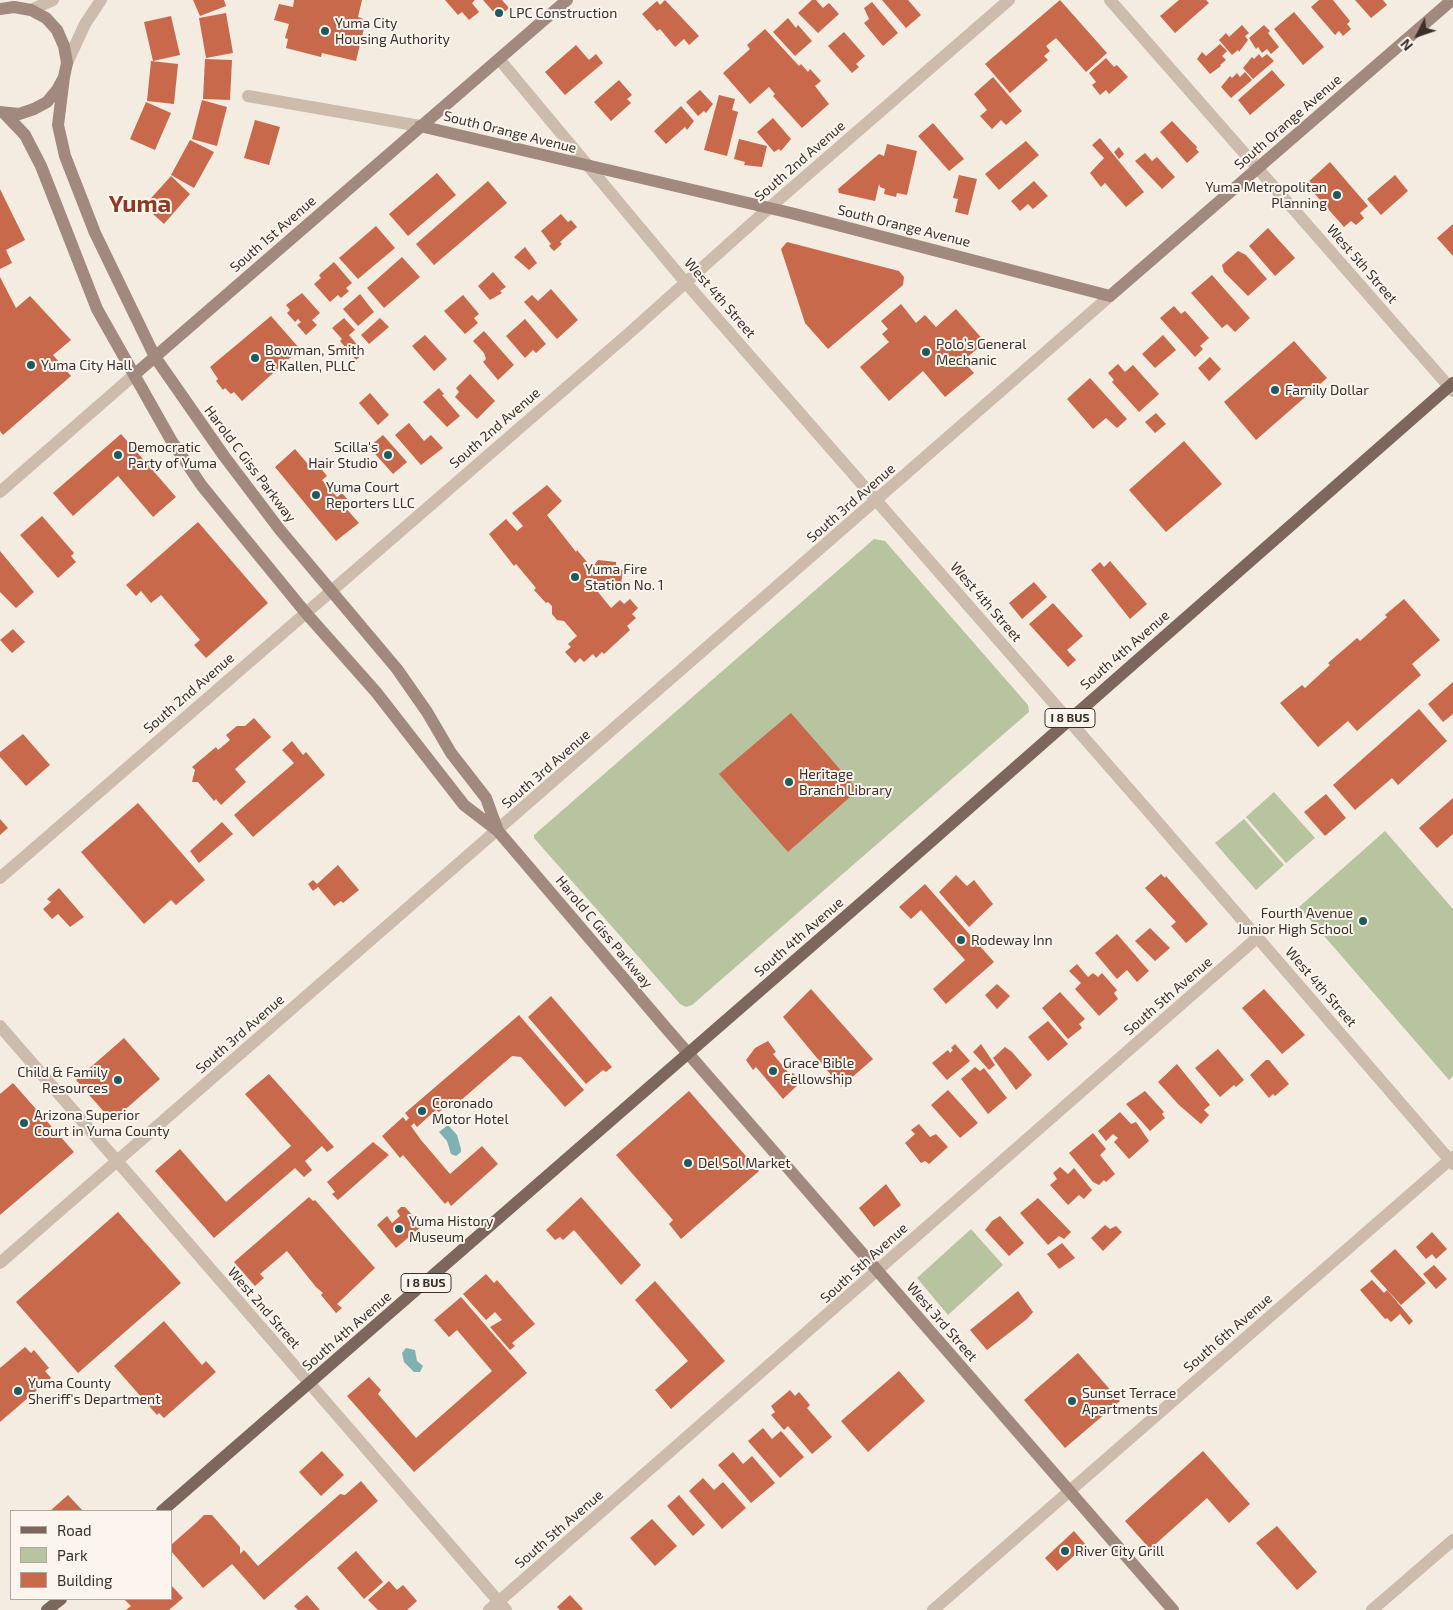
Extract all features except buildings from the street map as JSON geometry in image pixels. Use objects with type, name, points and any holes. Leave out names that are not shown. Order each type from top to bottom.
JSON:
[{"type":"main road","name":"South 4th Avenue","points":[[163,1510],[310,1384],[1068,719],[1452,386]]},
{"type":"main road","points":[[47,1610],[60,1600]]},
{"type":"street","points":[[0,9],[53,0]]},
{"type":"street","points":[[66,63],[85,24],[101,0]]},
{"type":"street","name":"South 1st Avenue","points":[[0,492],[567,0]]},
{"type":"street","name":"South 2nd Avenue","points":[[0,878],[1009,0]]},
{"type":"street","name":"West 5th Street","points":[[1110,0],[1452,386]]},
{"type":"street","name":"South Orange Avenue","points":[[248,96],[420,126],[769,208],[1110,296],[1452,0]]},
{"type":"street","points":[[22,6],[46,18],[57,30],[64,46],[66,63]]},
{"type":"street","name":"West 4th Street","points":[[499,59],[686,283],[1452,1160]]},
{"type":"street","name":"Harold C Giss Parkway","points":[[66,63],[58,126],[65,156],[95,234],[155,357],[224,456],[329,591],[397,669],[427,712],[450,753],[486,798],[498,830]]},
{"type":"street","points":[[2,113],[19,114],[41,106],[57,90],[64,77]]},
{"type":"street","name":"Harold C Giss Parkway","points":[[2,113],[25,135],[41,166],[96,309],[171,440],[202,486],[305,612],[376,692],[464,805],[498,830],[688,1053]]},
{"type":"street","name":"South 3rd Avenue","points":[[0,1263],[1110,296]]},
{"type":"street","name":"South 5th Avenue","points":[[497,1607],[877,1270],[1258,937]]},
{"type":"street","name":"West 2nd Street","points":[[0,1026],[310,1384],[497,1607]]},
{"type":"street","name":"West 3rd Street","points":[[688,1053],[1173,1610]]},
{"type":"street","name":"South 6th Avenue","points":[[933,1610],[1452,1160]]},
{"type":"street","points":[[1372,1610],[1453,1540]]},
{"type":"green space","points":[[874,539],[885,541],[1028,705],[1029,712],[692,1005],[686,1007],[680,1004],[534,838],[534,835]]},
{"type":"green space","points":[[1274,792],[1315,838],[1286,863],[1246,817]]},
{"type":"green space","points":[[1244,819],[1284,865],[1256,890],[1215,843]]},
{"type":"green space","points":[[1385,831],[1453,909],[1453,1076],[1449,1080],[1299,907]]},
{"type":"green space","points":[[971,1229],[1003,1265],[948,1315],[917,1278]]},
{"type":"water","points":[[448,1125],[457,1135],[461,1149],[461,1152],[456,1156],[451,1154],[447,1141],[439,1132]]},
{"type":"water","points":[[406,1348],[415,1350],[417,1361],[423,1366],[420,1372],[414,1372],[404,1362],[402,1353]]},
{"type":"place","name":"LPC Construction","points":[[499,13]]},
{"type":"place","name":"Yuma City Housing Authority","points":[[325,31]]},
{"type":"place","name":"Yuma Metropolitan Planning","points":[[1337,195]]},
{"type":"place","name":"Polo’s General Mechanic","points":[[926,352]]},
{"type":"place","name":"Bowman, Smith & Kallen, PLLC","points":[[255,358]]},
{"type":"place","name":"Yuma City Hall","points":[[31,365]]},
{"type":"place","name":"Family Dollar","points":[[1275,390]]},
{"type":"place","name":"Democratic Party of Yuma","points":[[118,455]]},
{"type":"place","name":"Scilla's Hair Studio","points":[[388,455]]},
{"type":"place","name":"Yuma Court Reporters LLC","points":[[316,495]]},
{"type":"place","name":"Yuma Fire Station No. 1","points":[[575,577]]},
{"type":"place","name":"Heritage Branch Library","points":[[789,782]]},
{"type":"place","name":"Fourth Avenue Junior High School","points":[[1363,921]]},
{"type":"place","name":"Rodeway Inn","points":[[961,940]]},
{"type":"place","name":"Grace Bible Fellowship","points":[[773,1071]]},
{"type":"place","name":"Child & Family Resources","points":[[118,1080]]},
{"type":"place","name":"Coronado Motor Hotel","points":[[422,1111]]},
{"type":"place","name":"Arizona Superior Court in Yuma County","points":[[24,1123]]},
{"type":"place","name":"Del Sol Market","points":[[688,1163]]},
{"type":"place","name":"Yuma History Museum","points":[[399,1229]]},
{"type":"place","name":"Yuma County Sheriff's Department","points":[[18,1391]]},
{"type":"place","name":"Sunset Terrace Apartments","points":[[1072,1401]]},
{"type":"place","name":"River City Grill","points":[[1065,1551]]},
{"type":"district","name":"Yuma","points":[[140,204]]}]
